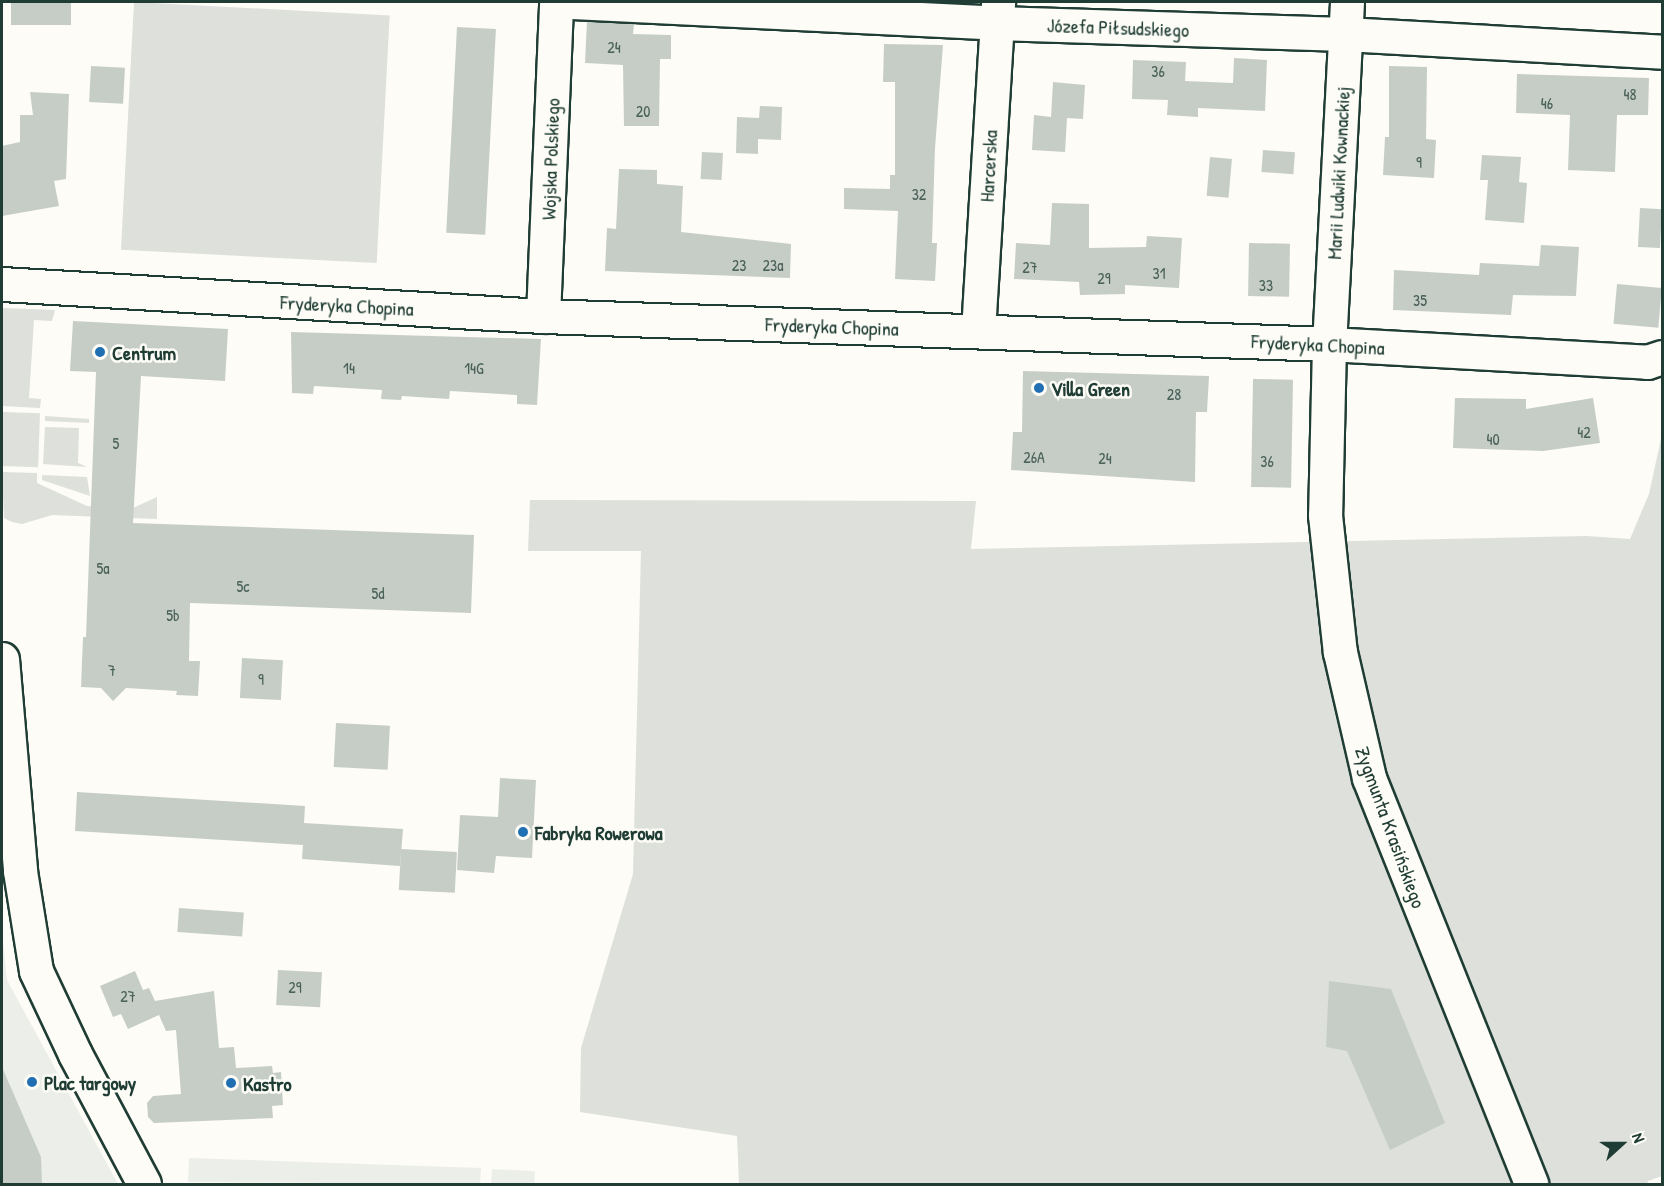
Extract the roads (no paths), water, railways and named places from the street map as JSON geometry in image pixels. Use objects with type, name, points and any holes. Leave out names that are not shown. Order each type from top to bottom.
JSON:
[{"type":"street","name":"Wojska Polskiego","points":[[543,316],[556,2]]},
{"type":"street","name":"Józefa Piłsudskiego","points":[[573,2],[997,12],[1662,52]]},
{"type":"street","name":"Marii Ludwiki Kownackiej","points":[[1329,344],[1347,2]]},
{"type":"street","name":"Harcerska","points":[[978,331],[997,12]]},
{"type":"street","name":"Fryderyka Chopina","points":[[2,284],[543,316],[1329,344],[1647,362],[1662,357]]},
{"type":"street","name":"Zygmunta Krasińskiego","points":[[1329,344],[1325,516],[1334,606],[1353,715],[1369,778],[1392,839],[1531,1185]]},
{"type":"street","points":[[2,659],[20,871],[36,971],[75,1054],[144,1185]]},
{"type":"place","name":"Centrum","points":[[100,352]]},
{"type":"place","name":"Villa Green","points":[[1039,388]]},
{"type":"place","name":"Fabryka Rowerowa","points":[[523,832]]},
{"type":"place","name":"Plac targowy","points":[[32,1082]]},
{"type":"place","name":"Kastro","points":[[231,1083]]}]
